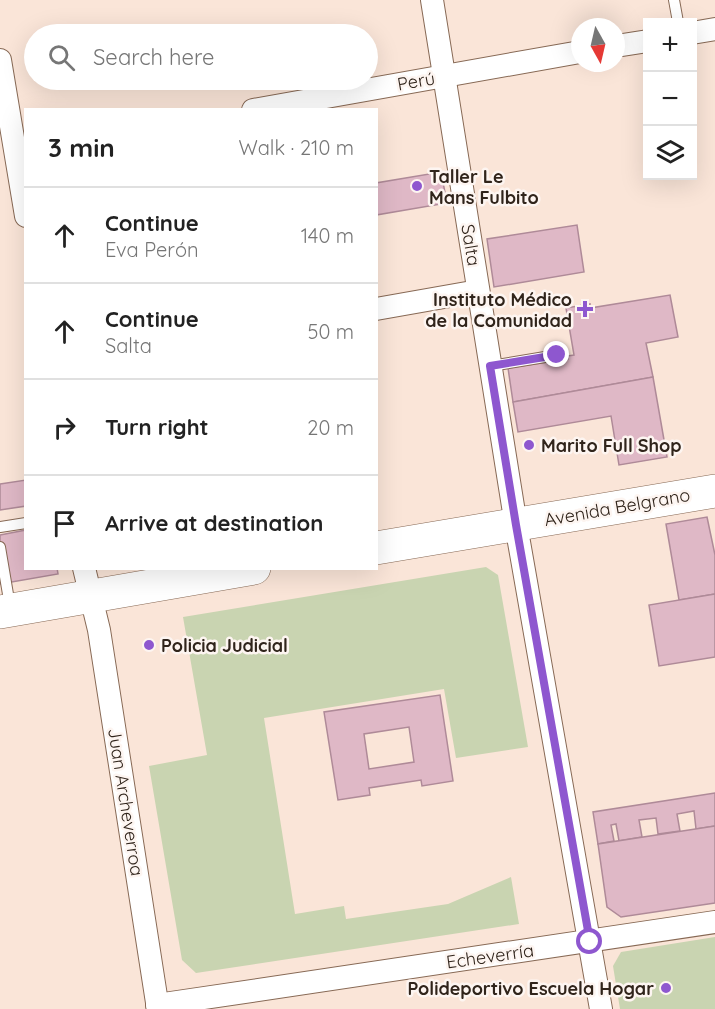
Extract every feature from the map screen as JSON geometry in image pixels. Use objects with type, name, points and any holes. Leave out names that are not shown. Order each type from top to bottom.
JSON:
[{"type":"main road","name":"Avenida Belgrano","points":[[378,548],[715,491]]},
{"type":"main road","points":[[5,611],[87,583],[232,570]]},
{"type":"street","name":"Salta","points":[[432,0],[516,525],[601,1009]]},
{"type":"street","points":[[697,32],[715,29]]},
{"type":"street","points":[[625,45],[643,42]]},
{"type":"street","name":"Perú","points":[[378,88],[571,54]]},
{"type":"street","points":[[0,60],[24,205]]},
{"type":"street","name":"Perú","points":[[264,108],[365,90]]},
{"type":"street","points":[[378,309],[478,291]]},
{"type":"street","name":"Juan Archeverroa","points":[[87,583],[99,630],[158,1007]]},
{"type":"street","name":"Echeverría","points":[[158,1007],[715,922]]},
{"type":"lane","points":[[674,0],[677,18]]},
{"type":"lane","points":[[490,366],[557,355]]},
{"type":"lane","points":[[0,527],[24,523]]},
{"type":"lane","points":[[0,547],[5,611]]},
{"type":"green space","points":[[486,567],[498,575],[528,747],[456,758],[444,689],[264,718],[295,914],[344,906],[346,919],[448,904],[511,877],[519,924],[196,973],[182,960],[149,766],[207,755],[183,617]]},
{"type":"green space","name":"Polideportivo Escuela Hogar","points":[[715,937],[715,1009],[620,1009],[613,966],[621,952]]},
{"type":"building","points":[[441,172],[447,203],[378,215],[378,183]]},
{"type":"building","points":[[577,225],[584,272],[494,287],[487,239]]},
{"type":"building","points":[[670,295],[678,337],[646,343],[653,377],[513,402],[508,368],[568,359],[567,356],[574,355],[566,308],[590,304],[590,308]]},
{"type":"building","points":[[653,377],[667,457],[619,465],[611,416],[518,432],[513,402]]},
{"type":"building","points":[[24,480],[24,506],[0,510],[0,484]]},
{"type":"building","points":[[707,517],[715,555],[715,594],[679,600],[666,524]]},
{"type":"building","points":[[24,530],[24,570],[57,570],[58,574],[0,584],[0,535]]},
{"type":"building","points":[[715,594],[715,657],[659,666],[649,605]]},
{"type":"building","points":[[440,695],[453,781],[422,786],[421,780],[369,788],[370,795],[338,800],[324,712]],"holes":[[[409,727],[414,762],[369,769],[364,734]]]},
{"type":"building","points":[[715,793],[715,826],[696,829],[694,811],[677,814],[680,831],[658,834],[656,818],[639,820],[642,837],[619,841],[616,824],[611,825],[614,841],[598,844],[593,812]]},
{"type":"building","points":[[715,826],[715,903],[621,917],[607,907],[598,844]]},
{"type":"place","name":"Taller Le Mans Fulbito","points":[[417,186]]},
{"type":"place","name":"Instituto Médico de la Comunidad","points":[[585,309]]},
{"type":"place","name":"Marito Full Shop","points":[[529,445]]},
{"type":"place","name":"Policia Judicial","points":[[149,645]]},
{"type":"place","name":"Polideportivo Escuela Hogar","points":[[666,988]]},
{"type":"route","points":[[557,355],[490,366],[590,942]]}]
